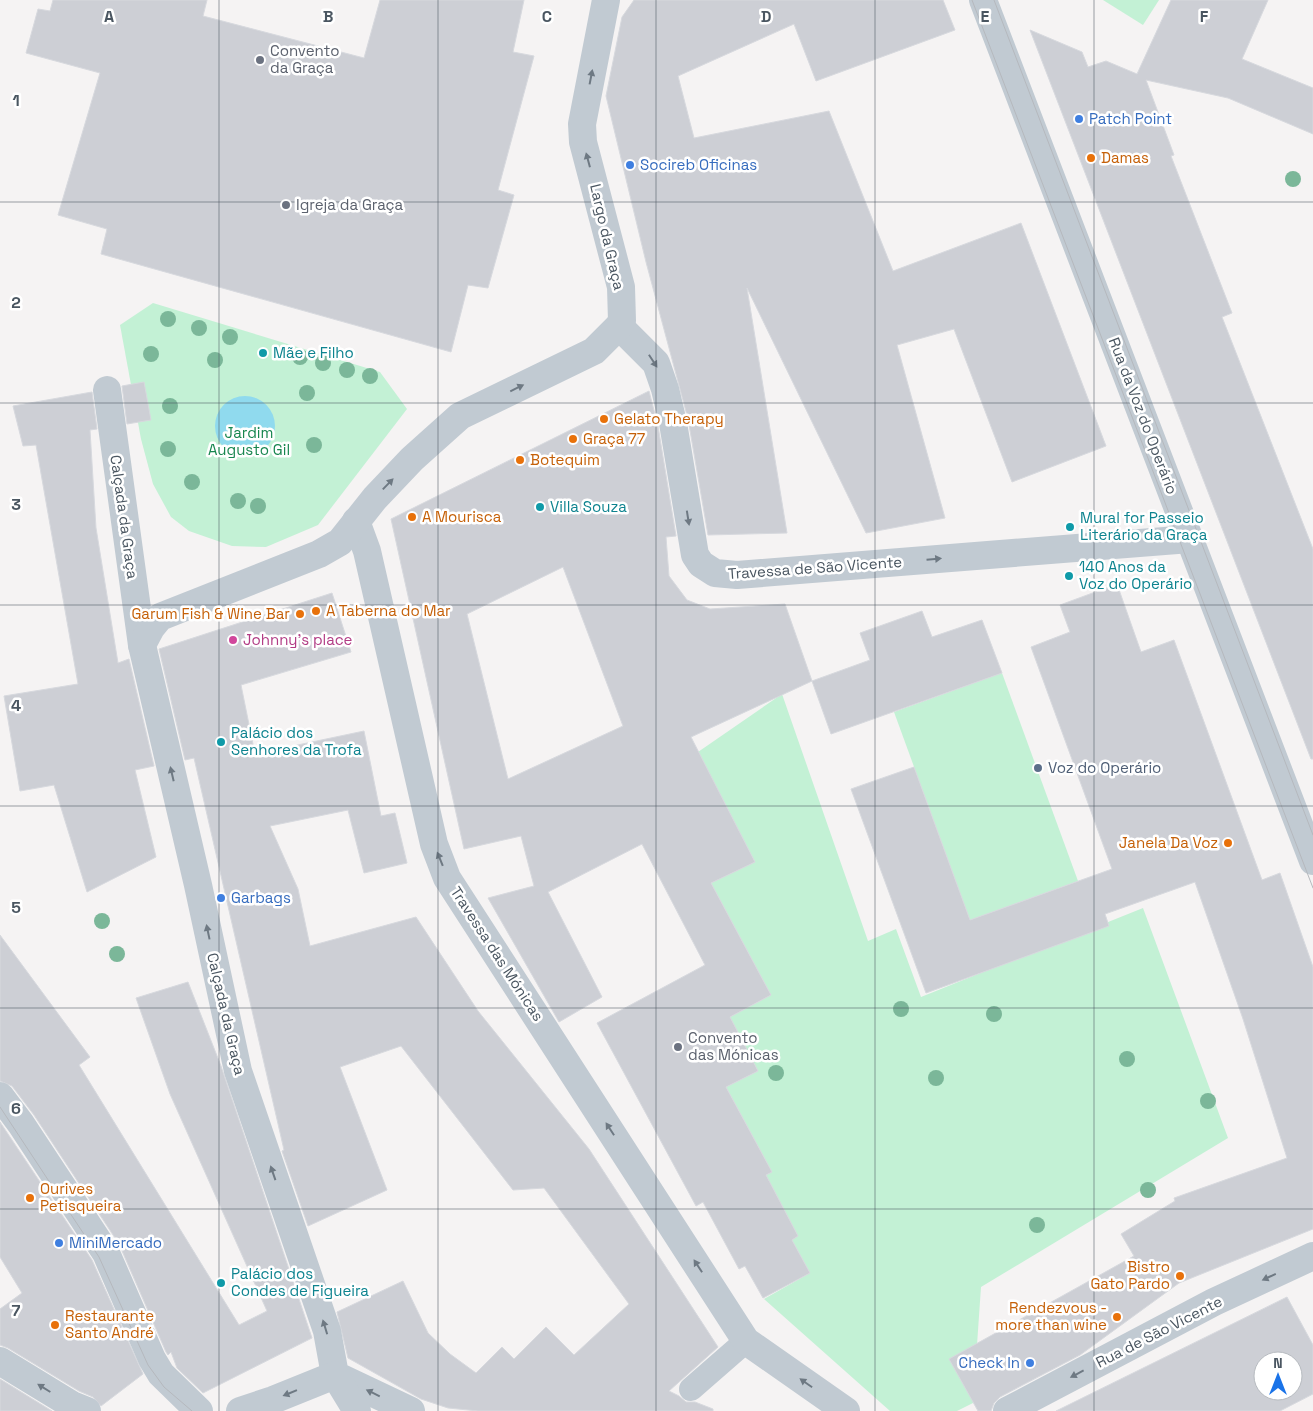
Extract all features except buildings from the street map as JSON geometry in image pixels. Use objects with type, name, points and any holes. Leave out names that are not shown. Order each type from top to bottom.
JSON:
[{"type":"street","name":"Largo da Graça","points":[[606,0],[582,124],[583,142],[621,287],[622,321],[619,326]]},
{"type":"street","name":"Rua da Voz do Operário","points":[[983,0],[1313,861]]},
{"type":"street","points":[[142,645],[151,628],[160,617],[319,554],[340,542],[356,521],[412,459],[460,416],[594,351],[619,326]]},
{"type":"street","name":"Travessa de São Vicente","points":[[619,326],[656,363],[673,423],[692,545],[701,564],[715,573],[737,575],[1190,539]]},
{"type":"street","name":"Calçada da Graça","points":[[107,390],[142,645],[198,885],[238,1071],[327,1331],[335,1375],[357,1411]]},
{"type":"street","name":"Travessa das Mónicas","points":[[356,521],[367,551],[434,844],[448,878],[746,1341],[846,1411]]},
{"type":"street","points":[[0,1096],[22,1124],[106,1253],[152,1359],[161,1374],[199,1411]]},
{"type":"street","name":"Rua de São Vicente","points":[[1007,1411],[1214,1302],[1313,1256]]},
{"type":"street","points":[[691,1390],[746,1341]]},
{"type":"street","points":[[0,1361],[72,1406],[87,1411]]},
{"type":"street","points":[[240,1411],[335,1375],[411,1411]]},
{"type":"green space","points":[[1103,0],[1159,0],[1143,25]]},
{"type":"green space","name":"Jardim Augusto Gil","points":[[153,303],[380,372],[407,409],[318,525],[266,547],[232,546],[189,531],[171,517],[153,484],[141,439],[120,325]]},
{"type":"green space","points":[[1002,673],[1078,881],[970,920],[894,712]]},
{"type":"green space","points":[[782,694],[868,941],[896,929],[921,997],[1143,908],[1228,1138],[981,1287],[973,1403],[957,1411],[890,1411],[764,1299],[810,1273],[792,1240],[798,1236],[766,1175],[772,1172],[726,1087],[758,1071],[730,1017],[771,995],[711,883],[755,862],[698,752]]},
{"type":"water","points":[[245,396],[261,401],[266,405],[270,410],[275,426],[270,442],[266,447],[261,451],[245,456],[229,451],[224,447],[220,442],[215,426],[220,410],[224,405],[229,401]]},
{"type":"tram line","points":[[972,0],[1313,888]]},
{"type":"tram line","points":[[994,0],[1313,835]]},
{"type":"tram line","points":[[0,1107],[99,1257],[148,1365],[164,1387],[192,1411]]},
{"type":"place","name":"Convento da Graça","points":[[260,60]]},
{"type":"place","name":"Patch Point","points":[[1079,119]]},
{"type":"place","name":"Damas","points":[[1091,158]]},
{"type":"place","name":"Socireb Oficinas","points":[[630,165]]},
{"type":"place","name":"Igreja da Graça","points":[[286,205]]},
{"type":"place","name":"Mãe e Filho","points":[[263,353]]},
{"type":"place","name":"Gelato Therapy","points":[[604,419]]},
{"type":"place","name":"Graça 77","points":[[573,439]]},
{"type":"place","name":"Botequim","points":[[520,460]]},
{"type":"place","name":"Villa Souza","points":[[540,507]]},
{"type":"place","name":"A Mourisca","points":[[412,517]]},
{"type":"place","name":"Mural for Passeio Literário da Graça","points":[[1070,527]]},
{"type":"place","name":"140 Anos da Voz do Operário","points":[[1069,576]]},
{"type":"place","name":"A Taberna do Mar","points":[[316,611]]},
{"type":"place","name":"Garum Fish & Wine Bar","points":[[300,614]]},
{"type":"place","name":"Johnny's place","points":[[233,640]]},
{"type":"place","name":"Palácio dos Senhores da Trofa","points":[[221,742]]},
{"type":"place","name":"Voz do Operário","points":[[1038,768]]},
{"type":"place","name":"Janela Da Voz","points":[[1228,843]]},
{"type":"place","name":"Garbags","points":[[221,898]]},
{"type":"place","name":"Convento das Mónicas","points":[[678,1047]]},
{"type":"place","name":"Ourives Petisqueira","points":[[30,1198]]},
{"type":"place","name":"MiniMercado","points":[[59,1243]]},
{"type":"place","name":"Bistro Gato Pardo","points":[[1180,1276]]},
{"type":"place","name":"Palácio dos Condes de Figueira","points":[[221,1283]]},
{"type":"place","name":"Rendezvous - more than wine","points":[[1117,1317]]},
{"type":"place","name":"Restaurante Santo André","points":[[55,1325]]},
{"type":"place","name":"Check In","points":[[1030,1363]]}]
